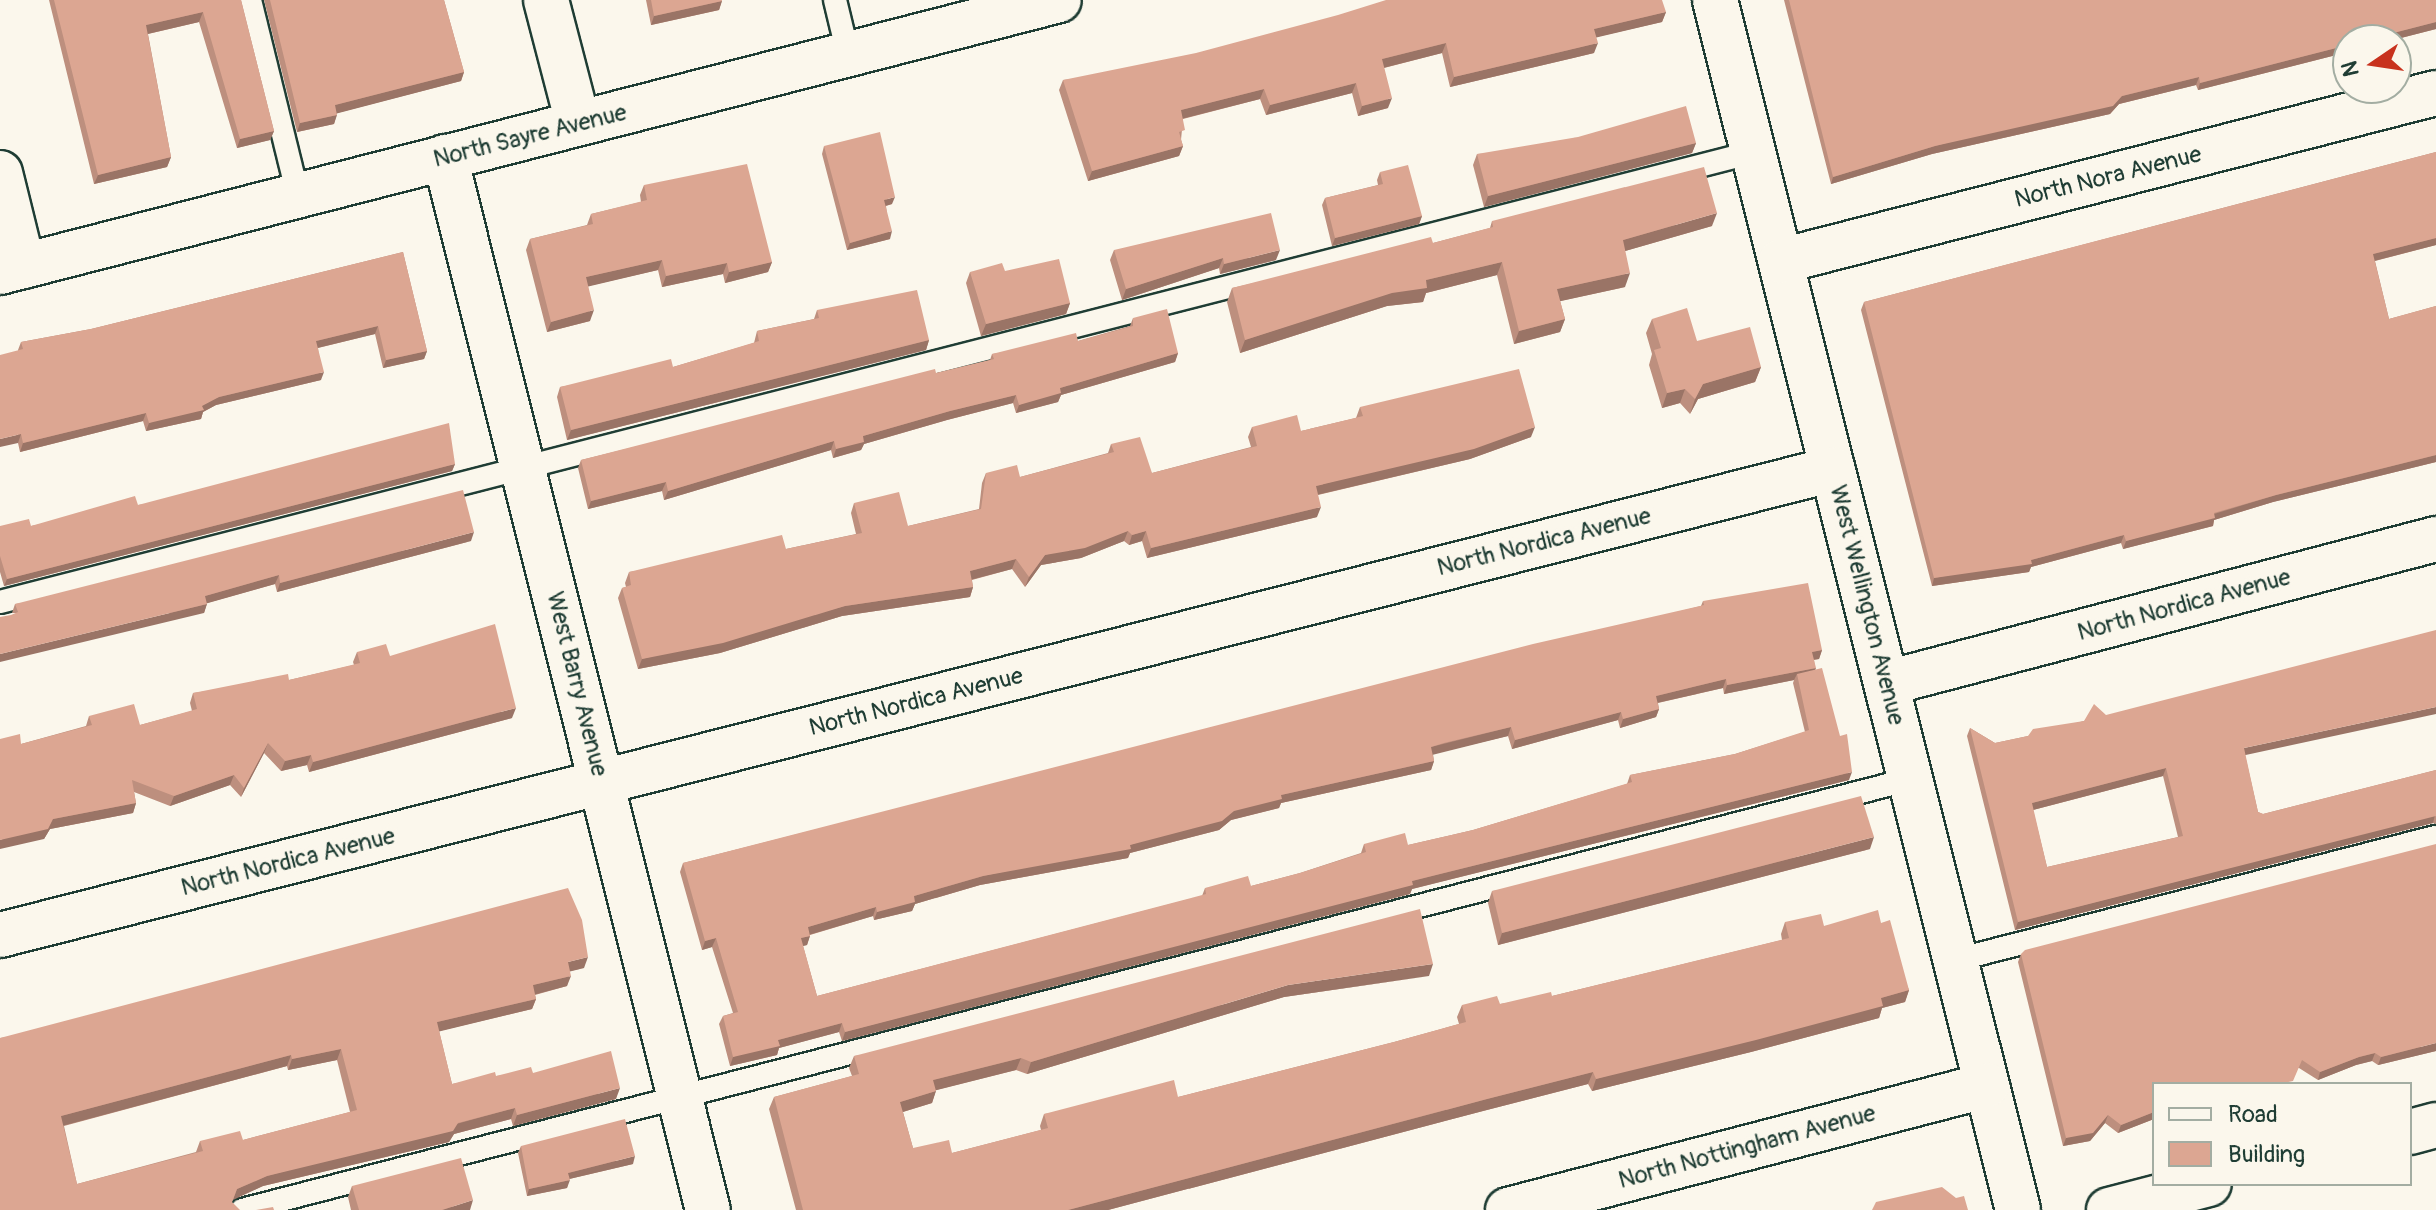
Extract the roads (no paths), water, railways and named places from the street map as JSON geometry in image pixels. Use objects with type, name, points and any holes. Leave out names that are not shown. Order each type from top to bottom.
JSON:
[{"type":"street","points":[[546,0],[578,123]]},
{"type":"street","name":"North Sayre Avenue","points":[[12,269],[1059,0]]},
{"type":"street","name":"West Wellington Avenue","points":[[1715,0],[2018,1210]]},
{"type":"street","name":"North Nora Avenue","points":[[1781,261],[2436,93]]},
{"type":"street","name":"West Barry Avenue","points":[[445,157],[708,1210]]},
{"type":"street","points":[[0,173],[12,269]]},
{"type":"street","name":"North Nordica Avenue","points":[[0,935],[1833,469]]},
{"type":"street","name":"North Nordica Avenue","points":[[1887,683],[2436,539]]},
{"type":"street","name":"North Nottingham Avenue","points":[[1508,1210],[1987,1085]]},
{"type":"street","points":[[2412,1131],[2436,1125]]},
{"type":"street","points":[[2109,1210],[2201,1186]]},
{"type":"lane","points":[[250,0],[298,195]]},
{"type":"lane","points":[[835,0],[848,54]]},
{"type":"lane","points":[[0,602],[1754,152]]},
{"type":"lane","points":[[242,1210],[1911,779]]},
{"type":"lane","points":[[1956,960],[2436,837]]}]
